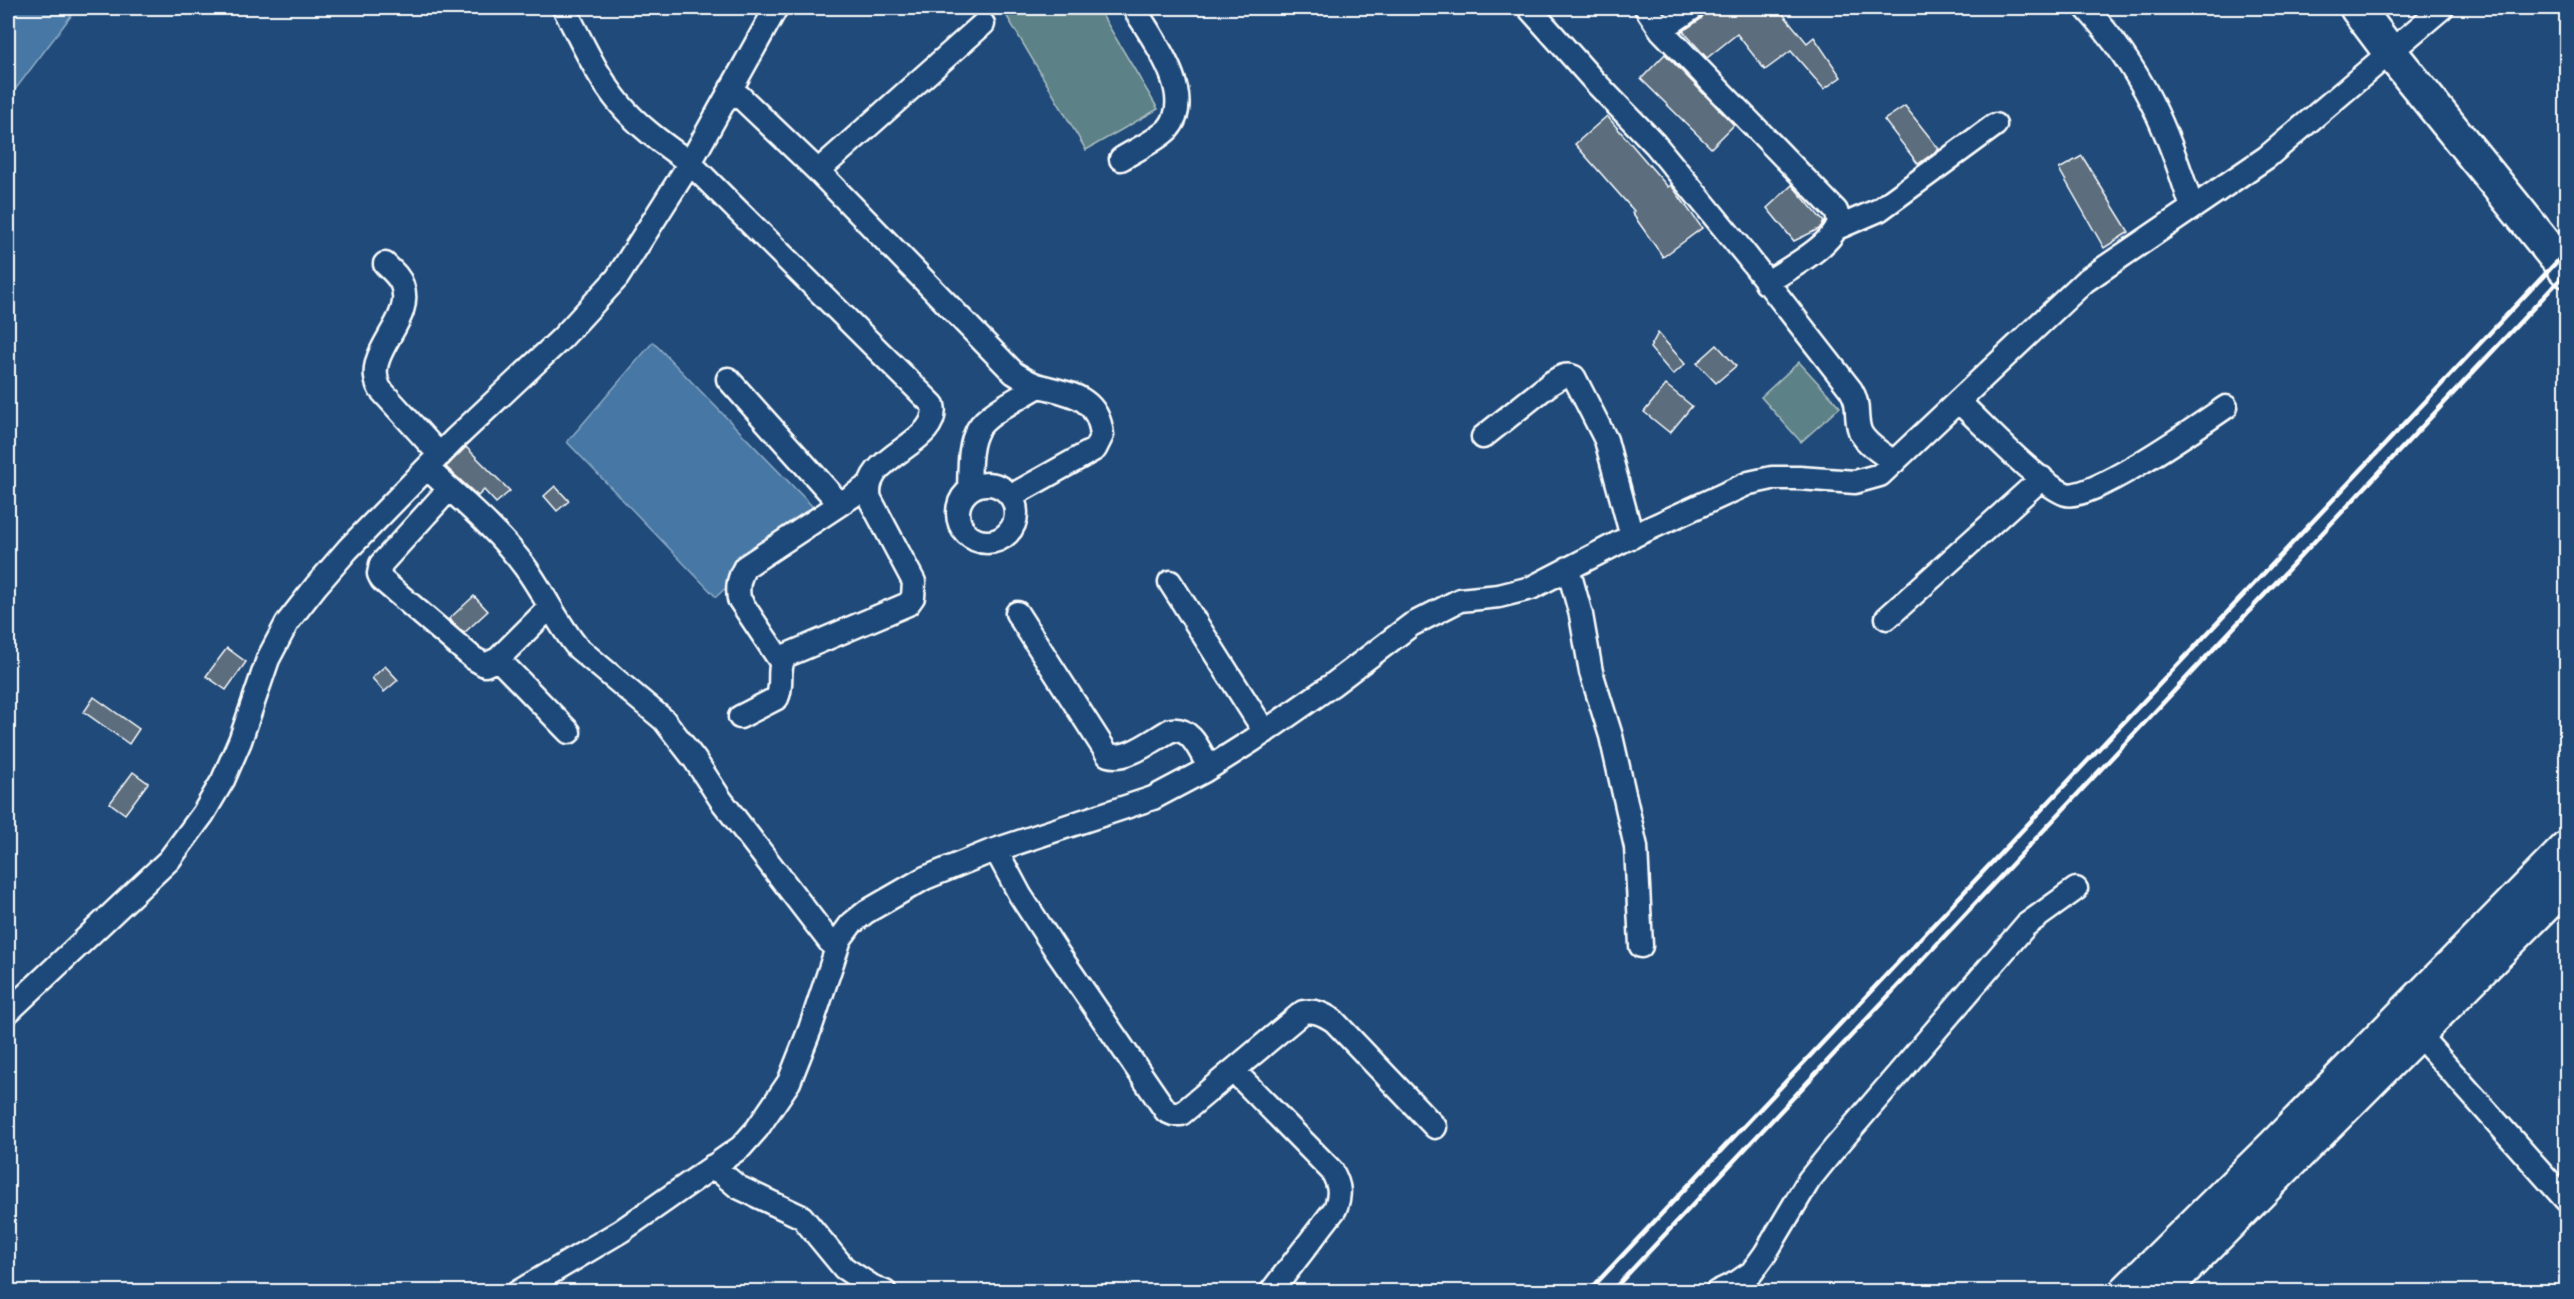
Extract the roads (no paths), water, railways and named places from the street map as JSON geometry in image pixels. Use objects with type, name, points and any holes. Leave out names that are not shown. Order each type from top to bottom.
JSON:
[{"type":"highway","points":[[2357,8],[2566,270]]},
{"type":"highway","points":[[2126,1292],[2274,1146],[2566,849]]},
{"type":"highway","points":[[2161,1292],[2566,884]]},
{"type":"street","points":[[564,8],[591,61],[620,104],[661,142],[690,163],[933,405],[935,413],[931,425],[874,473],[869,485],[870,499],[914,582],[913,597],[908,604],[789,654],[781,662]]},
{"type":"street","points":[[8,1012],[169,860],[203,814],[223,780],[240,741],[268,659],[287,623],[348,549],[433,462],[591,308],[635,251],[690,163],[776,8]]},
{"type":"street","points":[[1121,159],[1166,131],[1174,120],[1178,108],[1178,94],[1168,68],[1134,8]]},
{"type":"street","points":[[1529,8],[1595,82],[1655,144],[1851,390],[1856,399],[1859,429],[1863,436],[1894,462]]},
{"type":"street","points":[[1646,8],[1661,30],[1836,211],[1839,221],[1837,228],[1823,245],[1766,283]]},
{"type":"street","points":[[1661,30],[1693,8]]},
{"type":"street","points":[[2086,8],[2117,43],[2156,107],[2170,140],[2192,208]]},
{"type":"street","points":[[518,1292],[621,1231],[741,1147],[757,1129],[789,1082],[810,1029],[840,939],[851,924],[866,912],[926,878],[996,850],[1153,798],[1265,732],[1411,625],[1460,600],[1523,591],[1749,483],[1772,478],[1855,482],[1880,475],[2085,281],[2267,157],[2442,8]]},
{"type":"street","points":[[818,171],[983,24]]},
{"type":"street","points":[[731,88],[818,171],[1014,374],[1039,386],[1060,389],[1083,400],[1093,409],[1102,435],[1095,449],[1011,496]]},
{"type":"street","points":[[1837,228],[1879,210],[1995,125]]},
{"type":"street","points":[[384,264],[397,277],[405,300],[376,362],[375,381],[380,389],[433,462],[449,489],[525,567],[567,635],[578,648],[664,720],[695,760],[728,810],[836,950]]},
{"type":"street","points":[[1483,436],[1551,383],[1562,376],[1574,377],[1606,440],[1632,537]]},
{"type":"street","points":[[728,379],[840,504]]},
{"type":"street","points":[[969,490],[971,453],[978,429],[987,419],[1039,386]]},
{"type":"street","points":[[1958,401],[2042,478],[2068,494],[2077,495],[2096,488],[2172,443],[2226,407]]},
{"type":"street","points":[[1887,618],[2042,478]]},
{"type":"street","points":[[986,484],[995,485],[1011,496],[1016,514],[1009,532],[993,541],[984,542],[967,534],[958,517],[962,498],[969,490],[986,484]]},
{"type":"street","points":[[740,717],[777,698],[781,687],[781,662],[739,599],[737,588],[740,577],[746,567],[869,485]]},
{"type":"street","points":[[449,489],[381,564],[379,574],[480,663],[491,664],[498,659],[550,607]]},
{"type":"street","points":[[1568,568],[1581,615],[1590,672],[1611,736],[1636,847],[1641,946]]},
{"type":"street","points":[[1170,582],[1265,732]]},
{"type":"street","points":[[1017,612],[1108,755],[1124,756],[1171,730],[1178,729],[1186,732],[1193,740],[1209,767]]},
{"type":"street","points":[[498,659],[569,732]]},
{"type":"street","points":[[996,850],[1020,895],[1057,952],[1166,1111],[1181,1114],[1303,1012],[1312,1010],[1323,1013],[1334,1021],[1434,1127]]},
{"type":"street","points":[[1717,1292],[1752,1272],[1766,1254],[1809,1180],[2026,925],[2076,889]]},
{"type":"street","points":[[2418,1034],[2566,1200]]},
{"type":"street","points":[[1234,1071],[1332,1171],[1339,1184],[1340,1196],[1335,1209],[1271,1292]]},
{"type":"street","points":[[713,1166],[738,1187],[802,1217],[844,1268],[885,1292]]},
{"type":"water","points":[[8,8],[77,8],[8,99]]},
{"type":"water","points":[[653,342],[813,507],[716,597],[567,442]]},
{"type":"railway","points":[[1588,1292],[2566,252]]},
{"type":"railway","points":[[1611,1292],[2566,273]]}]
